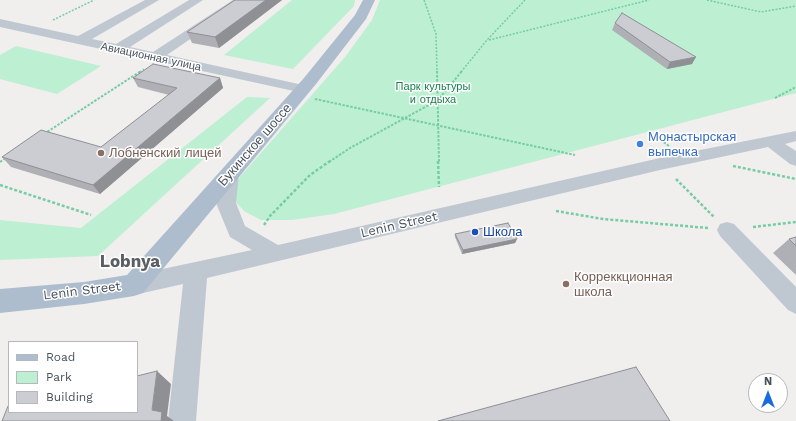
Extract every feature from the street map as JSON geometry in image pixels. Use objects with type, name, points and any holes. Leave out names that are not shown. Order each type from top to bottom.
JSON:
[{"type":"main road","name":"Букинское шоссе","points":[[134,285],[230,173],[305,94],[361,16],[369,0]]},
{"type":"main road","name":"Lenin Street","points":[[0,301],[84,293],[134,285]]},
{"type":"street","points":[[79,41],[153,0]]},
{"type":"street","points":[[118,49],[197,0]]},
{"type":"street","points":[[158,58],[241,0]]},
{"type":"street","name":"Авиационная улица","points":[[0,23],[158,58],[305,94]]},
{"type":"street","name":"Lenin Street","points":[[134,285],[276,254],[660,164],[796,136]]},
{"type":"street","points":[[772,142],[796,160]]},
{"type":"street","points":[[230,173],[226,203],[237,231],[276,254]]},
{"type":"street","points":[[727,230],[796,303]]},
{"type":"street","points":[[182,421],[196,271]]},
{"type":"path","points":[[32,30],[94,0]]},
{"type":"path","points":[[424,0],[436,34],[439,187]]},
{"type":"path","points":[[264,225],[270,216],[310,176],[350,148],[438,100],[487,40],[526,0]]},
{"type":"path","points":[[487,40],[649,0]]},
{"type":"path","points":[[707,0],[761,12],[796,6]]},
{"type":"path","points":[[40,136],[158,58]]},
{"type":"path","points":[[775,98],[796,87]]},
{"type":"path","points":[[305,94],[439,126],[575,155]]},
{"type":"path","points":[[654,135],[671,147]]},
{"type":"path","points":[[0,162],[7,158]]},
{"type":"path","points":[[733,166],[796,179]]},
{"type":"path","points":[[676,179],[727,230]]},
{"type":"path","points":[[0,185],[91,215]]},
{"type":"path","points":[[556,211],[604,219],[727,230],[796,222]]},
{"type":"green space","points":[[292,0],[355,0],[354,6],[293,69],[224,55]]},
{"type":"green space","name":"Парк культуры и отдыха","points":[[380,0],[796,0],[796,93],[334,214],[292,220],[261,220],[244,211],[233,199],[234,187],[239,178],[345,57],[372,20]]},
{"type":"green space","points":[[16,46],[101,66],[57,94],[0,79],[0,55]]},
{"type":"green space","points":[[247,97],[270,98],[98,256],[0,260],[0,220],[81,228]]},
{"type":"building","points":[[235,0],[266,0],[215,37],[187,32]]},
{"type":"building","points":[[622,13],[696,57],[670,62],[615,23]]},
{"type":"building","points":[[153,64],[220,78],[93,185],[2,157],[41,130],[101,147],[177,88],[133,78]]},
{"type":"building","points":[[508,223],[517,239],[463,250],[455,234]]},
{"type":"building","points":[[796,237],[796,246],[789,239]]},
{"type":"building","points":[[636,367],[670,421],[438,421]]},
{"type":"building","points":[[157,371],[152,410],[162,412],[161,421],[2,421],[8,406],[8,413],[138,413],[138,376]]},
{"type":"place","name":"Монастырская выпечка","points":[[640,144]]},
{"type":"place","name":"Лобненский лицей","points":[[101,153]]},
{"type":"place","name":"Школа","points":[[475,232]]},
{"type":"place","name":"Корреккционная школа","points":[[566,284]]},
{"type":"district","name":"Lobnya","points":[[130,262]]}]
